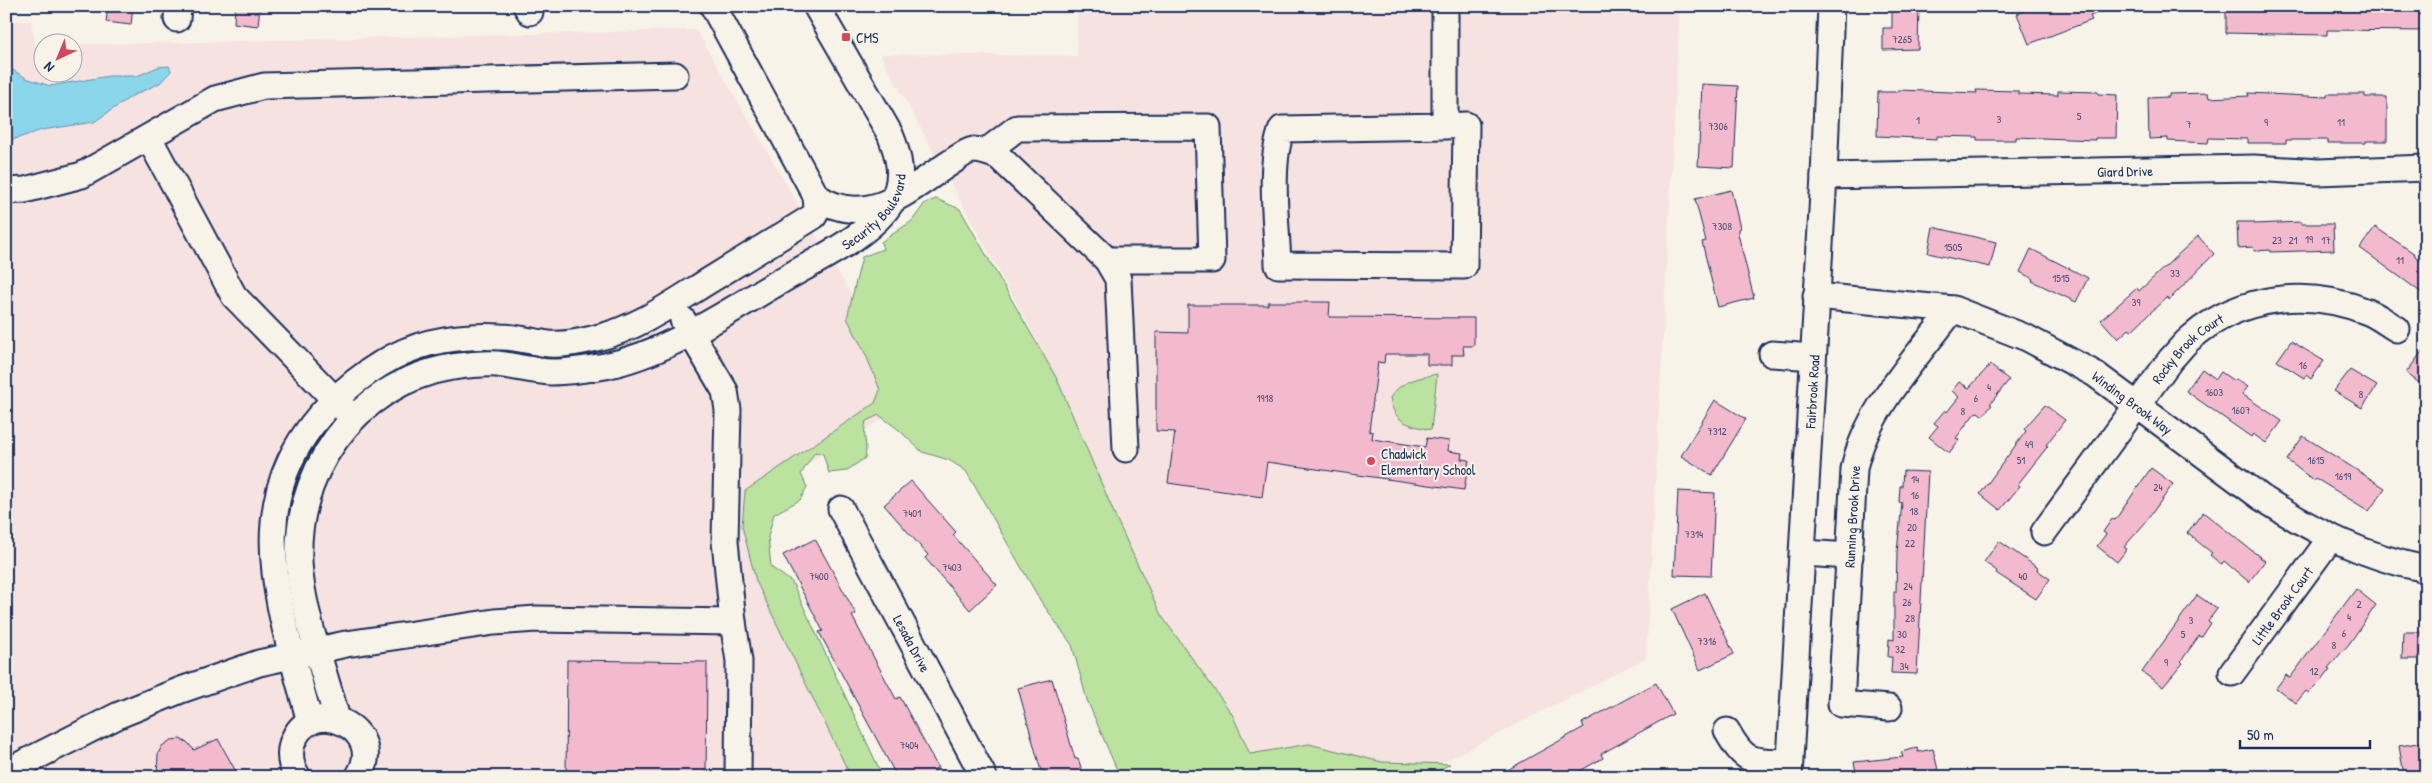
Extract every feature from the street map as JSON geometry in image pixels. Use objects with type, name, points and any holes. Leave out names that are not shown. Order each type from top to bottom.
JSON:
[{"type":"street","points":[[712,6],[815,206]]},
{"type":"street","name":"Security Boulevard","points":[[337,719],[300,574],[302,519],[308,491],[317,468],[330,445],[352,418],[376,398],[424,373],[476,364],[498,364],[551,372],[606,366],[640,356],[690,333],[835,250],[882,214],[892,200],[898,185],[900,169],[898,154],[893,140],[875,105],[816,6]]},
{"type":"street","points":[[1445,6],[1456,126],[1464,266],[1278,266],[1275,162],[1277,140],[1282,129],[1456,126]]},
{"type":"street","name":"Fairbrook Road","points":[[1789,769],[1824,176],[1831,6]]},
{"type":"street","points":[[6,192],[25,190],[82,175],[149,138],[190,111],[215,99],[264,86],[675,75]]},
{"type":"street","points":[[987,151],[1017,128],[1208,127],[1212,260],[1107,260]]},
{"type":"street","points":[[149,138],[234,296],[352,418]]},
{"type":"street","points":[[310,722],[274,578],[272,544],[274,515],[282,481],[294,454],[310,428],[334,400],[360,377],[387,360],[415,348],[443,340],[502,337],[550,344],[576,343],[629,328],[673,303],[815,206],[827,203],[845,210],[865,210],[892,200],[971,150],[987,151],[999,157],[1107,260],[1118,279],[1126,449]]},
{"type":"street","name":"Giard Drive","points":[[1824,176],[2244,168],[2318,172],[2426,168]]},
{"type":"street","name":"Winding Brook Way","points":[[1816,296],[1953,310],[2027,338],[2095,374],[2262,498],[2330,539],[2405,565],[2426,569]]},
{"type":"street","name":"Rocky Brook Court","points":[[2044,532],[2171,359],[2191,337],[2215,320],[2244,306],[2270,300],[2317,298],[2370,312],[2397,329]]},
{"type":"street","points":[[673,303],[725,391],[728,410],[725,541],[739,661],[738,777]]},
{"type":"street","name":"Running Brook Drive","points":[[1889,708],[1841,704],[1854,469],[1858,449],[1877,411],[1953,310]]},
{"type":"street","points":[[1772,354],[1813,357]]},
{"type":"street","name":"Lesada Drive","points":[[841,510],[984,777]]},
{"type":"street","name":"Little Brook Court","points":[[2232,673],[2330,539]]},
{"type":"street","points":[[1803,554],[1850,556]]},
{"type":"street","points":[[6,772],[119,715],[259,663],[318,650],[494,622],[536,619],[733,622]]},
{"type":"street","points":[[298,777],[292,765],[291,750],[296,735],[310,722],[321,718],[337,719],[351,726],[364,745],[365,760],[358,777]]},
{"type":"street","points":[[1727,731],[1738,750],[1745,757],[1789,769]]},
{"type":"shaded area","name":"Chadwick Elementary School","points":[[1077,6],[1680,6],[1646,658],[1414,777],[1251,777],[1137,587],[1034,335],[880,54],[1077,56]]},
{"type":"shaded area","points":[[6,21],[31,21],[33,32],[32,82],[82,82],[82,45],[696,30],[906,388],[904,406],[758,493],[757,557],[873,777],[6,777]]},
{"type":"green space","points":[[936,199],[960,209],[1057,379],[1117,520],[1161,615],[1232,714],[1250,754],[1309,744],[1382,762],[1450,764],[1427,777],[1120,777],[1087,700],[1072,645],[1040,600],[966,471],[949,460],[922,452],[899,430],[879,415],[866,421],[865,458],[846,471],[829,473],[823,454],[815,452],[801,474],[807,487],[800,500],[774,514],[768,537],[771,567],[792,582],[883,777],[851,777],[756,581],[742,526],[745,491],[875,403],[880,390],[866,355],[847,318],[862,257],[883,249],[881,242],[912,221],[925,203]]},
{"type":"green space","points":[[1437,374],[1431,430],[1404,422],[1392,407],[1390,398],[1394,392],[1410,381]]},
{"type":"water","points":[[6,66],[32,80],[32,82],[50,86],[109,76],[137,76],[158,67],[169,66],[171,71],[160,83],[132,96],[94,122],[42,130],[6,142]]},
{"type":"building","points":[[108,6],[133,6],[131,25],[106,22]]},
{"type":"building","points":[[235,6],[260,6],[258,26],[234,23]]},
{"type":"building","points":[[1892,6],[1919,6],[1918,49],[1883,50],[1883,28],[1892,28]]},
{"type":"building","points":[[2035,6],[2114,7],[2090,16],[2092,20],[2029,44],[2017,14]]},
{"type":"building","points":[[2226,6],[2426,6],[2426,31],[2327,30],[2327,35],[2226,33]]},
{"type":"building","points":[[1702,84],[1738,86],[1734,168],[1698,166]]},
{"type":"building","points":[[1898,90],[1977,93],[1976,90],[2018,91],[2018,94],[2058,95],[2058,91],[2098,92],[2098,94],[2117,95],[2116,138],[2095,138],[2095,140],[2016,137],[2016,140],[1977,140],[1977,137],[1937,136],[1937,139],[1877,136],[1878,92],[1898,92]]},
{"type":"building","points":[[2208,93],[2209,98],[2249,96],[2248,93],[2327,97],[2327,94],[2365,94],[2365,97],[2387,97],[2387,141],[2327,143],[2327,140],[2286,140],[2286,143],[2248,143],[2248,139],[2209,138],[2208,143],[2168,141],[2168,138],[2149,139],[2148,98],[2169,97],[2169,94]]},
{"type":"building","points":[[1731,190],[1740,228],[1738,229],[1738,234],[1754,298],[1718,307],[1702,242],[1706,241],[1695,199]]},
{"type":"building","points":[[2237,222],[2254,222],[2254,224],[2301,222],[2301,224],[2333,224],[2334,250],[2270,252],[2270,250],[2254,251],[2253,247],[2238,248]]},
{"type":"building","points":[[1933,227],[1996,242],[1990,267],[1928,253]]},
{"type":"building","points":[[2375,227],[2415,254],[2426,265],[2426,296],[2360,248]]},
{"type":"building","points":[[2198,236],[2214,254],[2169,300],[2167,297],[2131,331],[2129,329],[2118,339],[2101,320],[2137,288],[2139,291]]},
{"type":"building","points":[[2031,249],[2088,278],[2076,302],[2032,281],[2033,279],[2020,272]]},
{"type":"building","points":[[1268,302],[1330,302],[1329,317],[1474,318],[1474,346],[1463,346],[1464,355],[1452,355],[1452,365],[1427,365],[1427,354],[1385,354],[1384,363],[1378,362],[1369,431],[1373,432],[1372,439],[1425,447],[1427,438],[1449,441],[1448,451],[1462,453],[1461,459],[1469,460],[1464,490],[1267,462],[1262,497],[1168,483],[1175,432],[1156,431],[1156,332],[1188,333],[1188,305],[1268,305]]},
{"type":"building","points":[[2291,341],[2324,361],[2311,379],[2306,375],[2304,378],[2277,361]]},
{"type":"building","points":[[2426,346],[2426,388],[2406,373]]},
{"type":"building","points":[[1990,365],[2009,380],[1983,416],[1978,412],[1975,413],[1956,438],[1959,440],[1949,453],[1929,437],[1938,426],[1934,423],[1945,410],[1947,412],[1959,397],[1952,391],[1959,382],[1969,388]]},
{"type":"building","points":[[2202,369],[2216,379],[2221,372],[2234,381],[2236,379],[2248,387],[2242,394],[2282,421],[2266,443],[2253,434],[2251,437],[2186,391]]},
{"type":"building","points":[[2350,370],[2377,386],[2362,408],[2334,391]]},
{"type":"building","points":[[1715,400],[1746,419],[1712,475],[1681,456]]},
{"type":"building","points":[[2045,405],[2065,420],[2046,445],[2048,446],[2018,484],[2020,486],[2000,510],[1980,494],[2026,431],[2024,429]]},
{"type":"building","points":[[2303,436],[2385,488],[2369,511],[2315,478],[2313,480],[2287,460]]},
{"type":"building","points":[[2151,468],[2173,484],[2145,523],[2124,547],[2127,549],[2117,562],[2097,546],[2106,534],[2103,532],[2112,519],[2115,520]]},
{"type":"building","points":[[1903,471],[1928,472],[1917,674],[1891,673],[1892,657],[1888,657],[1889,639],[1894,640],[1894,592],[1896,592],[1897,552],[1902,503],[1899,502]]},
{"type":"building","points":[[911,481],[956,532],[953,535],[997,585],[970,610],[925,558],[928,555],[884,505]]},
{"type":"building","points":[[1678,491],[1715,493],[1711,576],[1674,575]]},
{"type":"building","points":[[2203,512],[2265,561],[2249,582],[2224,561],[2222,565],[2210,555],[2212,553],[2187,533]]},
{"type":"building","points":[[815,539],[856,614],[852,616],[896,699],[900,697],[938,768],[934,769],[938,777],[897,777],[819,632],[823,631],[783,555]]},
{"type":"building","points":[[1999,541],[2038,568],[2037,570],[2050,579],[2036,599],[1996,573],[1997,571],[1984,562]]},
{"type":"building","points":[[2356,589],[2376,605],[2349,644],[2328,668],[2330,669],[2321,681],[2309,693],[2306,691],[2296,703],[2276,688],[2286,675],[2290,678]]},
{"type":"building","points":[[1705,593],[1734,654],[1700,670],[1672,609]]},
{"type":"building","points":[[2197,595],[2217,609],[2208,621],[2211,623],[2202,637],[2199,636],[2181,661],[2183,663],[2163,687],[2142,672]]},
{"type":"building","points":[[2403,632],[2426,632],[2426,656],[2418,656],[2418,659],[2402,659]]},
{"type":"building","points":[[567,660],[707,662],[706,777],[566,777]]},
{"type":"building","points":[[1052,679],[1075,759],[1078,758],[1084,777],[1046,777],[1044,770],[1041,771],[1018,688]]},
{"type":"building","points":[[1656,683],[1673,714],[1601,754],[1603,758],[1569,777],[1495,777],[1584,727],[1582,723]]},
{"type":"building","points":[[180,739],[187,742],[194,750],[218,739],[239,777],[157,777],[158,754],[162,746],[171,740]]},
{"type":"building","points":[[2426,742],[2426,769],[2404,775],[2399,746]]},
{"type":"building","points":[[1917,748],[1918,752],[1933,749],[1939,774],[1927,777],[1857,777],[1854,762],[1903,757],[1901,752]]},
{"type":"place","name":"CMS","points":[[846,37]]},
{"type":"place","name":"Chadwick Elementary School","points":[[1371,461]]}]
